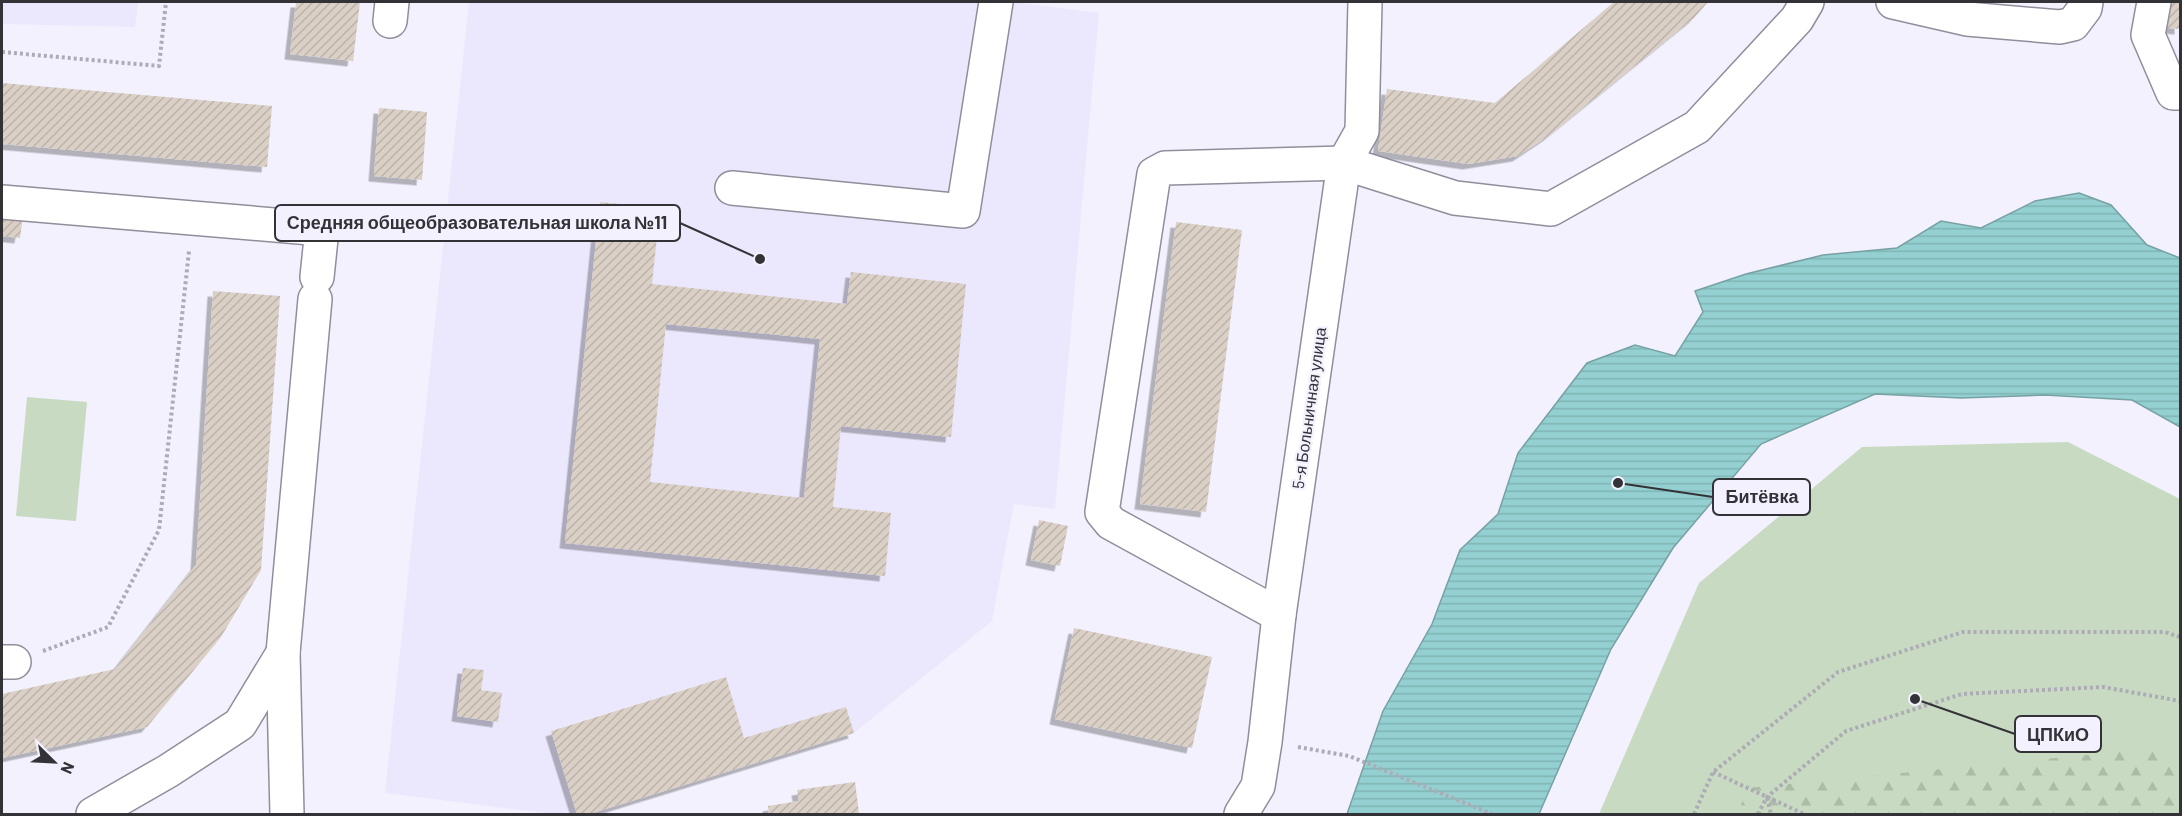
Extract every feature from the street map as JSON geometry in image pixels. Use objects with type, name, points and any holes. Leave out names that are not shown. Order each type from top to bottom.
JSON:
[{"type":"street","points":[[732,188],[963,211],[996,2]]},
{"type":"street","name":"5-я Больничная улица","points":[[1241,814],[1258,786],[1265,742],[1279,615],[1344,163],[1362,131],[1365,2]]},
{"type":"street","points":[[1279,615],[1111,524],[1102,512],[1154,174],[1166,168],[1344,163],[1455,198],[1551,209],[1697,127],[1797,19],[1807,2]]},
{"type":"street","points":[[1893,2],[1968,19],[2060,27],[2073,24],[2085,8],[2086,2]]},
{"type":"street","points":[[2154,2],[2148,35],[2173,93],[2181,93]]},
{"type":"street","points":[[2,202],[322,229],[283,653],[287,814]]},
{"type":"street","points":[[93,814],[168,771],[240,724],[283,653]]},
{"type":"path","points":[[2,52],[159,66],[166,2]]},
{"type":"path","points":[[8,662],[108,627],[159,530],[192,219]]},
{"type":"path","points":[[1694,814],[1713,772],[1838,672],[1963,632],[2165,632],[2181,637]]},
{"type":"path","points":[[1758,814],[1767,797],[1846,730],[1962,694],[2103,687],[2181,701]]},
{"type":"path","points":[[1265,742],[1349,756],[1492,814]]},
{"type":"path","points":[[1713,772],[1804,814]]},
{"type":"path","points":[[1767,797],[1771,814]]},
{"type":"shaded area","points":[[2,2],[138,2],[135,27],[2,24]]},
{"type":"shaded area","points":[[469,2],[1015,2],[1099,13],[1055,509],[1014,504],[992,621],[854,733],[846,707],[744,738],[726,677],[552,730],[577,814],[553,814],[385,793]]},
{"type":"shaded area","points":[[2079,193],[2111,205],[2147,245],[2180,258],[2180,427],[2132,400],[2045,395],[1961,398],[1875,394],[1761,444],[1673,548],[1611,649],[1539,814],[1347,814],[1383,711],[1432,624],[1460,550],[1498,514],[1518,453],[1587,363],[1635,345],[1675,356],[1703,312],[1695,291],[1746,274],[1823,255],[1897,248],[1941,221],[1981,228],[2035,201]]},
{"type":"green space","points":[[27,397],[87,402],[76,521],[16,516]]},
{"type":"green space","points":[[2068,442],[2180,499],[2180,814],[1599,814],[1699,583],[1862,447]]},
{"type":"green space","points":[[2180,746],[2180,814],[1738,814],[1747,788]]},
{"type":"building","points":[[296,2],[360,2],[353,61],[290,54]]},
{"type":"building","points":[[1614,2],[1708,2],[1694,18],[1548,136],[1518,156],[1468,164],[1378,151],[1387,89],[1495,103]]},
{"type":"building","points":[[2160,2],[2180,2],[2180,29],[2157,27]]},
{"type":"building","points":[[2,83],[272,106],[267,167],[2,144]]},
{"type":"building","points":[[379,108],[427,112],[422,180],[374,176]]},
{"type":"building","points":[[600,202],[660,208],[652,284],[847,304],[851,272],[966,284],[951,437],[841,426],[833,507],[891,513],[885,576],[565,543]],"holes":[[[666,324],[820,339],[804,498],[650,482]]]},
{"type":"building","points":[[2,205],[24,208],[20,238],[2,236]]},
{"type":"building","points":[[1176,222],[1242,230],[1206,512],[1140,504]]},
{"type":"building","points":[[213,291],[280,296],[261,570],[221,637],[147,727],[2,758],[2,694],[115,669],[196,565]]},
{"type":"building","points":[[1039,520],[1068,526],[1060,566],[1031,560]]},
{"type":"building","points":[[1074,628],[1212,657],[1192,748],[1055,719]]},
{"type":"building","points":[[463,668],[484,670],[481,690],[502,693],[498,722],[457,716]]},
{"type":"building","points":[[726,677],[744,738],[846,707],[854,733],[589,814],[577,814],[551,731]]},
{"type":"building","points":[[855,782],[859,813],[769,814],[768,806],[799,801],[797,790]]},
{"type":"place","name":"Средняя общеобразовательная школа №11","points":[[760,259]]},
{"type":"place","name":"Битёвка","points":[[1618,483]]},
{"type":"place","name":"ЦПКиО","points":[[1915,699]]}]
